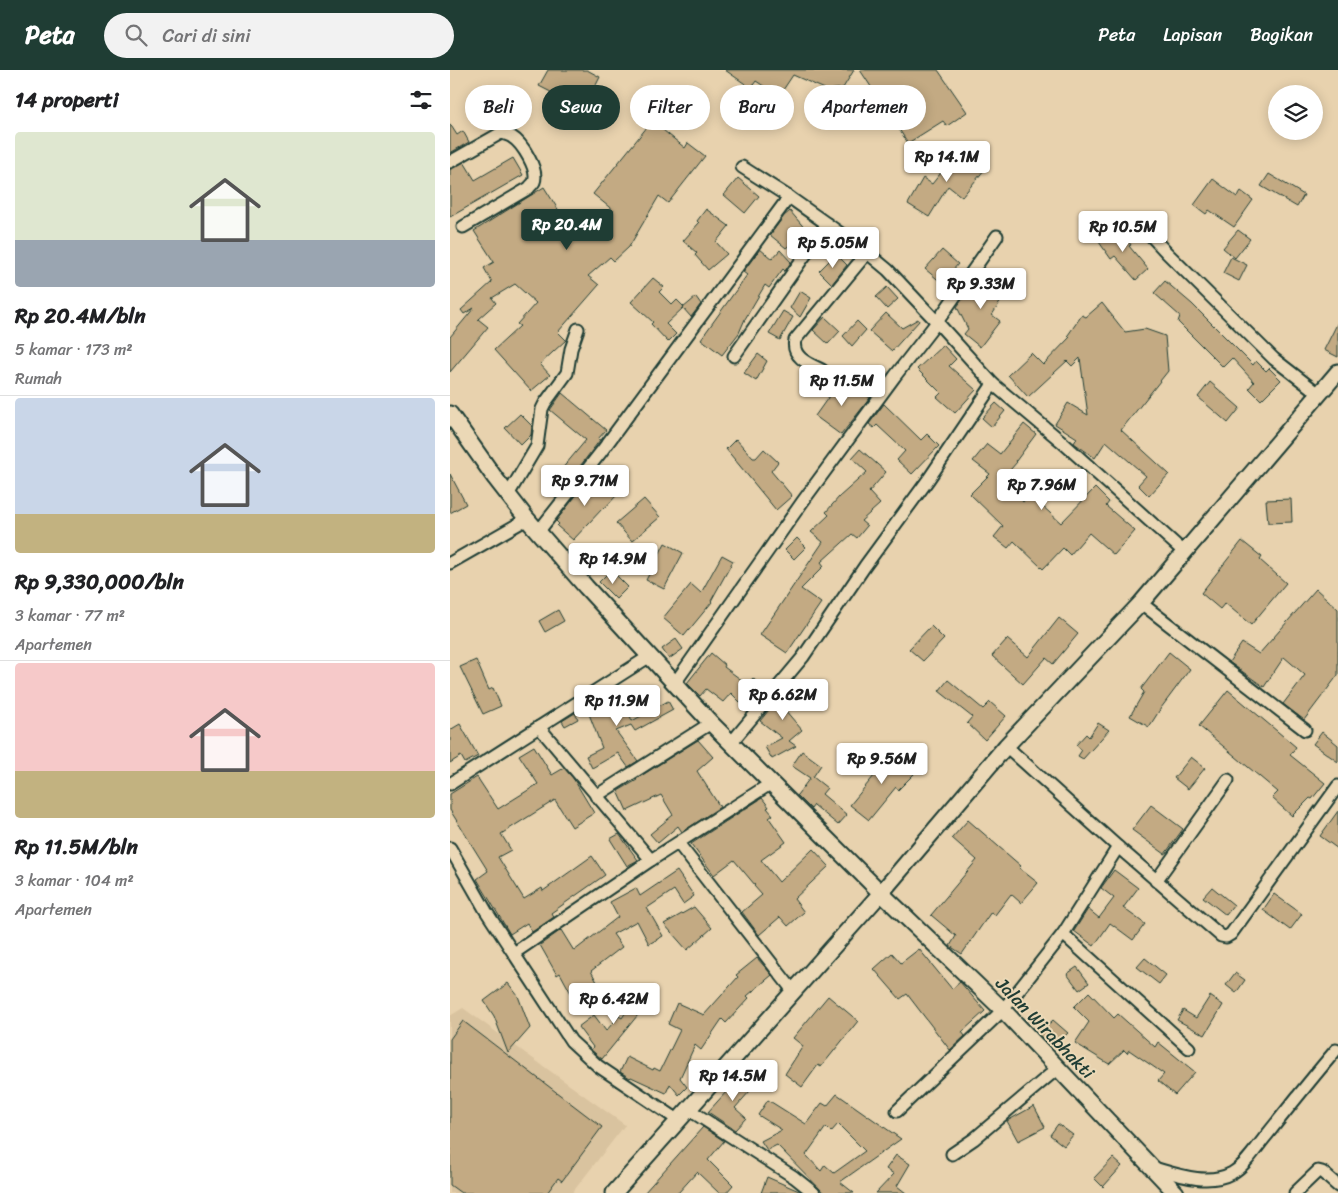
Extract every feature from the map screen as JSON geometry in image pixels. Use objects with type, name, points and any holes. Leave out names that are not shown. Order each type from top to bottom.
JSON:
[{"type":"street","points":[[450,162],[501,133],[511,136],[518,141],[530,160],[535,173],[534,182],[529,188],[463,227]]},
{"type":"street","points":[[742,167],[789,197],[888,270],[993,384],[1061,441],[1184,552]]},
{"type":"street","points":[[538,532],[601,452],[789,197]]},
{"type":"street","points":[[734,356],[827,224]]},
{"type":"street","points":[[1140,224],[1274,359],[1319,394]]},
{"type":"street","points":[[675,683],[803,501],[937,322],[996,236]]},
{"type":"street","points":[[822,370],[806,363],[798,355],[794,346],[795,340],[867,253]]},
{"type":"street","points":[[508,495],[536,446],[542,409],[567,373],[578,329]]},
{"type":"street","points":[[614,1193],[881,894],[1006,746],[1140,603],[1338,372]]},
{"type":"street","points":[[731,743],[803,657],[993,384]]},
{"type":"street","name":"Jalan Wirabhakti","points":[[450,414],[527,519],[711,723],[881,894],[1003,1010],[1176,1193]]},
{"type":"street","points":[[450,564],[527,519]]},
{"type":"street","points":[[1140,603],[1305,730]]},
{"type":"street","points":[[450,784],[650,656]]},
{"type":"street","points":[[596,796],[711,723]]},
{"type":"street","points":[[539,727],[651,860]]},
{"type":"street","points":[[1006,746],[1156,881],[1221,936],[1226,937],[1231,934],[1338,786]]},
{"type":"street","points":[[1156,881],[1228,780]]},
{"type":"street","points":[[514,953],[651,860],[770,784]]},
{"type":"street","points":[[678,843],[794,992]]},
{"type":"street","points":[[897,1111],[1003,1010],[1063,934],[1118,847]]},
{"type":"street","points":[[450,848],[486,911],[560,1026],[577,1048],[598,1066],[794,1176],[814,1193]]},
{"type":"street","points":[[1063,934],[1189,1048]]},
{"type":"street","points":[[1154,1168],[1200,1179],[1232,1173],[1258,1146],[1336,1050]]},
{"type":"street","points":[[952,1154],[974,1139],[1058,1068]]},
{"type":"street","points":[[1294,1193],[1318,1171],[1337,1184]]},
{"type":"shaded area","points":[[463,1008],[625,1125],[572,1193],[450,1193],[450,1016]]},
{"type":"building","points":[[548,70],[587,70],[600,77],[596,85],[542,85],[542,88],[539,86]]},
{"type":"building","points":[[725,70],[854,70],[845,85],[816,85],[793,75],[786,85],[762,85],[756,81],[753,85],[747,85]]},
{"type":"building","points":[[860,70],[938,70],[967,112],[947,126],[943,121],[908,143],[899,130],[926,130],[926,85],[870,85]]},
{"type":"building","points":[[450,124],[457,135],[463,131],[469,142],[450,153]]},
{"type":"building","points":[[645,130],[663,130],[685,148],[688,143],[705,156],[668,203],[659,196],[629,247],[614,261],[610,257],[588,276],[599,285],[558,332],[566,340],[540,364],[550,375],[531,391],[494,350],[520,326],[517,324],[536,303],[515,284],[492,298],[496,303],[478,319],[488,327],[450,372],[450,337],[474,308],[464,314],[461,310],[492,282],[484,268],[494,262],[474,231],[544,187],[564,219],[566,218],[584,240],[614,211],[593,194]]},
{"type":"building","points":[[960,149],[985,169],[962,197],[948,186],[929,217],[908,204],[923,178],[932,184]]},
{"type":"building","points":[[513,158],[523,175],[450,217],[450,169],[464,162],[475,180]]},
{"type":"building","points":[[1269,174],[1304,195],[1297,207],[1261,186]]},
{"type":"building","points":[[738,178],[759,196],[745,213],[724,195]]},
{"type":"building","points":[[1213,179],[1237,197],[1241,191],[1253,200],[1234,227],[1209,210],[1206,214],[1194,205]]},
{"type":"building","points":[[706,209],[729,226],[716,242],[727,254],[708,270],[695,255],[697,253],[683,241],[699,223],[697,221]]},
{"type":"building","points":[[790,211],[807,231],[786,248],[770,235]]},
{"type":"building","points":[[1119,228],[1131,245],[1129,246],[1148,269],[1136,280],[1115,256],[1111,259],[1099,242]]},
{"type":"building","points":[[1238,230],[1250,239],[1235,258],[1223,248]]},
{"type":"building","points":[[760,249],[772,259],[780,250],[791,262],[785,271],[783,269],[769,288],[765,285],[739,333],[722,355],[701,339],[747,275],[743,272]]},
{"type":"building","points":[[942,250],[958,264],[942,283],[925,269]]},
{"type":"building","points":[[836,254],[847,265],[832,284],[819,271]]},
{"type":"building","points":[[1231,257],[1247,265],[1239,281],[1223,273]]},
{"type":"building","points":[[979,275],[1006,293],[992,315],[1000,321],[980,347],[964,334],[968,329],[957,307]]},
{"type":"building","points":[[653,278],[664,287],[659,292],[672,305],[677,300],[684,307],[666,324],[676,334],[668,342],[651,324],[653,322],[631,302]]},
{"type":"building","points":[[1165,281],[1192,304],[1253,365],[1256,361],[1266,371],[1269,368],[1281,380],[1261,400],[1249,388],[1254,382],[1232,358],[1223,367],[1178,322],[1180,316],[1154,293]]},
{"type":"building","points":[[887,287],[898,299],[887,309],[876,297]]},
{"type":"building","points":[[800,291],[811,298],[800,317],[790,308]]},
{"type":"building","points":[[696,297],[701,304],[691,317],[683,308]]},
{"type":"building","points":[[1102,303],[1125,332],[1145,329],[1165,336],[1168,371],[1121,430],[1169,474],[1149,496],[1138,485],[1146,476],[1106,441],[1095,458],[1074,443],[1077,438],[1055,424],[1068,403],[1088,415],[1080,358],[1072,366],[1067,361],[1028,397],[1008,375],[1031,353],[1043,365],[1070,337],[1068,335],[1082,315],[1086,317]]},
{"type":"building","points":[[783,311],[793,317],[780,340],[769,334]]},
{"type":"building","points":[[886,313],[902,328],[918,319],[919,321],[892,351],[869,331]]},
{"type":"building","points":[[825,317],[840,331],[828,344],[813,330]]},
{"type":"building","points":[[857,321],[866,330],[852,346],[843,336]]},
{"type":"building","points":[[1338,322],[1338,357],[1324,350]]},
{"type":"building","points":[[943,345],[956,359],[949,366],[976,390],[955,413],[937,397],[941,393],[917,369]]},
{"type":"building","points":[[758,354],[767,361],[756,381],[744,373]]},
{"type":"building","points":[[842,378],[870,398],[841,435],[815,416]]},
{"type":"building","points":[[1210,382],[1240,408],[1228,423],[1198,397]]},
{"type":"building","points":[[562,393],[606,430],[571,478],[561,470],[586,440],[550,410]]},
{"type":"building","points":[[996,403],[1005,411],[992,427],[982,418]]},
{"type":"building","points":[[884,404],[921,440],[927,434],[939,446],[912,474],[897,460],[905,451],[877,425],[874,428],[869,424]]},
{"type":"building","points":[[520,414],[532,426],[531,435],[521,445],[505,428]]},
{"type":"building","points":[[1024,424],[1036,434],[1004,477],[1023,502],[1029,494],[1061,523],[1095,488],[1109,502],[1106,506],[1135,531],[1114,555],[1089,533],[1070,555],[1063,548],[1043,569],[1014,541],[1008,548],[994,537],[1003,526],[970,494],[990,474],[973,461],[987,444],[1000,454]]},
{"type":"building","points":[[736,439],[753,458],[756,458],[764,449],[778,462],[771,471],[792,496],[776,510],[726,449]]},
{"type":"building","points":[[860,449],[886,472],[869,492],[880,504],[861,521],[867,526],[857,538],[852,534],[821,562],[824,566],[801,589],[821,603],[787,653],[760,635],[823,542],[811,532],[829,515],[826,512],[839,497],[867,472],[852,458]]},
{"type":"building","points":[[450,474],[466,504],[450,513]]},
{"type":"building","points":[[593,474],[616,496],[573,540],[557,526],[559,524],[556,521]]},
{"type":"building","points":[[644,499],[660,517],[632,541],[616,523]]},
{"type":"building","points":[[1291,499],[1292,522],[1268,523],[1266,500]]},
{"type":"building","points":[[797,538],[806,547],[794,559],[785,550]]},
{"type":"building","points":[[1242,541],[1262,557],[1260,560],[1286,583],[1251,625],[1225,603],[1220,609],[1201,593]]},
{"type":"building","points":[[665,543],[683,553],[664,589],[646,580]]},
{"type":"building","points":[[722,555],[733,561],[712,602],[684,636],[663,618],[691,584],[701,593]]},
{"type":"building","points":[[611,570],[628,587],[616,599],[599,582]]},
{"type":"building","points":[[1316,589],[1338,609],[1338,675],[1304,720],[1283,704],[1305,675],[1284,657],[1264,687],[1229,662],[1242,643],[1259,654]]},
{"type":"building","points":[[558,610],[564,621],[545,632],[539,621]]},
{"type":"building","points":[[1059,618],[1078,634],[1053,664],[1046,658],[1023,684],[992,656],[1007,639],[1028,657]]},
{"type":"building","points":[[931,626],[944,639],[923,661],[909,649]]},
{"type":"building","points":[[676,639],[683,649],[669,659],[662,649]]},
{"type":"building","points":[[1169,652],[1190,669],[1149,727],[1130,716],[1144,692],[1141,689]]},
{"type":"building","points":[[711,653],[725,665],[724,667],[747,684],[753,678],[763,690],[745,707],[731,693],[723,702],[706,689],[700,696],[687,683]]},
{"type":"building","points":[[476,660],[489,690],[493,688],[501,706],[483,714],[460,667]]},
{"type":"building","points":[[794,679],[805,692],[785,710],[802,730],[789,741],[796,746],[772,759],[765,747],[782,738],[760,721]]},
{"type":"building","points":[[948,680],[983,709],[990,702],[1006,716],[985,740],[967,723],[972,717],[939,691]]},
{"type":"building","points":[[1228,690],[1296,747],[1290,755],[1325,783],[1312,799],[1310,798],[1292,816],[1272,798],[1278,792],[1199,726]]},
{"type":"building","points":[[621,691],[632,721],[668,701],[673,710],[635,731],[631,725],[616,731],[638,761],[628,767],[618,753],[592,768],[586,756],[602,748],[586,706]]},
{"type":"building","points":[[575,713],[578,719],[565,726],[562,721]]},
{"type":"building","points":[[1098,723],[1109,730],[1083,759],[1078,756],[1082,750],[1076,745],[1086,734],[1089,737]]},
{"type":"building","points":[[460,724],[478,756],[465,763],[461,756],[450,763],[450,730]]},
{"type":"building","points":[[1322,732],[1338,745],[1338,762],[1313,744]]},
{"type":"building","points":[[698,740],[713,757],[697,771],[720,807],[682,832],[678,826],[658,843],[650,834],[673,815],[661,795],[627,811],[618,791]]},
{"type":"building","points":[[534,746],[552,775],[564,768],[573,778],[594,813],[572,827],[555,800],[501,834],[511,850],[498,857],[524,899],[542,888],[543,891],[592,856],[605,875],[551,913],[554,917],[532,932],[527,923],[510,934],[477,879],[488,871],[450,810],[450,794],[477,777],[498,809],[538,784],[519,755]]},
{"type":"building","points":[[892,750],[914,774],[898,790],[896,787],[869,820],[850,805],[879,770],[876,766]]},
{"type":"building","points":[[802,751],[821,765],[813,777],[827,788],[822,794],[847,815],[838,825],[814,805],[811,809],[797,795],[810,778],[792,766]]},
{"type":"building","points":[[1191,757],[1205,768],[1188,789],[1174,778]]},
{"type":"building","points":[[762,798],[773,815],[769,818],[786,842],[761,860],[779,882],[813,849],[829,866],[794,899],[804,912],[788,926],[780,917],[759,935],[742,912],[762,895],[755,885],[734,860],[714,875],[691,844]]},
{"type":"building","points":[[1151,805],[1183,829],[1165,854],[1132,830]]},
{"type":"building","points":[[1338,811],[1338,849],[1320,836]]},
{"type":"building","points":[[968,820],[1021,866],[1019,868],[1038,883],[1021,903],[1011,894],[995,915],[991,912],[962,954],[950,946],[956,936],[931,915],[977,860],[952,838]]},
{"type":"building","points":[[619,834],[638,860],[627,866],[610,839]]},
{"type":"building","points":[[1114,870],[1138,888],[1123,908],[1145,924],[1133,940],[1110,923],[1094,946],[1074,931],[1088,909],[1099,918],[1114,898],[1101,888]]},
{"type":"building","points":[[677,871],[694,896],[683,904],[674,890],[647,908],[663,936],[649,944],[637,921],[613,934],[622,947],[591,971],[597,982],[572,995],[560,973],[557,975],[540,945],[561,930],[574,951],[618,917],[610,902],[636,888],[640,896]]},
{"type":"building","points":[[1212,887],[1234,905],[1226,915],[1203,897]]},
{"type":"building","points":[[1274,894],[1302,914],[1290,930],[1263,910]]},
{"type":"building","points":[[694,907],[712,928],[687,950],[664,924]]},
{"type":"building","points":[[919,949],[952,989],[960,982],[985,1011],[962,1032],[965,1036],[950,1050],[907,994],[900,999],[874,969],[892,953],[901,963]]},
{"type":"building","points":[[757,958],[772,975],[747,996],[749,998],[726,1023],[722,1019],[701,1050],[695,1045],[680,1078],[687,1087],[679,1095],[670,1084],[666,1093],[620,1072],[627,1057],[653,1070],[654,1068],[660,1071],[680,1030],[668,1024],[677,1003],[704,1015],[738,977],[736,975]]},
{"type":"building","points":[[1145,958],[1166,975],[1159,984],[1137,967]]},
{"type":"building","points":[[1077,967],[1089,983],[1079,990],[1067,974]]},
{"type":"building","points":[[1235,973],[1245,980],[1236,993],[1226,985]]},
{"type":"building","points":[[508,983],[518,996],[530,1028],[508,1053],[494,1016],[484,1001]]},
{"type":"building","points":[[643,986],[655,994],[602,1059],[591,1050],[593,1047],[578,1027],[594,1015],[606,1031],[619,1016],[622,1018]]},
{"type":"building","points":[[1089,992],[1114,1018],[1118,1014],[1155,1047],[1158,1042],[1195,1072],[1175,1095],[1158,1081],[1164,1074],[1129,1050],[1127,1053],[1124,1050],[1109,1064],[1075,1043],[1089,1022],[1074,1007]]},
{"type":"building","points":[[828,996],[858,1021],[821,1067],[818,1065],[802,1087],[785,1074],[803,1046],[793,1038]]},
{"type":"building","points":[[1210,996],[1223,1005],[1205,1035],[1177,1020],[1183,1010],[1196,1018]]},
{"type":"building","points":[[1053,1020],[1068,1033],[1052,1048],[1038,1034]]},
{"type":"building","points":[[463,1021],[602,1127],[562,1181],[558,1178],[547,1193],[461,1193],[450,1185],[450,1039]]},
{"type":"building","points":[[745,1071],[757,1083],[735,1108],[746,1118],[735,1130],[708,1112]]},
{"type":"building","points":[[837,1094],[901,1139],[840,1182],[854,1193],[824,1193],[777,1145],[767,1150],[761,1141],[782,1130],[758,1115],[768,1100],[806,1124],[822,1103],[827,1106]],"holes":[[[838,1124],[865,1151],[834,1173],[825,1165],[821,1171],[806,1155],[826,1127],[831,1132]]]},
{"type":"building","points":[[1034,1106],[1045,1127],[1018,1141],[1007,1121]]},
{"type":"building","points":[[1058,1124],[1073,1135],[1064,1146],[1050,1135]]},
{"type":"building","points":[[703,1127],[724,1141],[708,1160],[733,1185],[726,1193],[719,1193],[697,1172],[678,1193],[644,1193]]},
{"type":"building","points":[[896,1155],[910,1164],[897,1186],[906,1193],[876,1193],[894,1174],[886,1169]]},
{"type":"building","points":[[1113,1158],[1122,1166],[1103,1187],[1094,1178]]},
{"type":"building","points":[[767,1177],[799,1191],[802,1193],[761,1193]]}]
